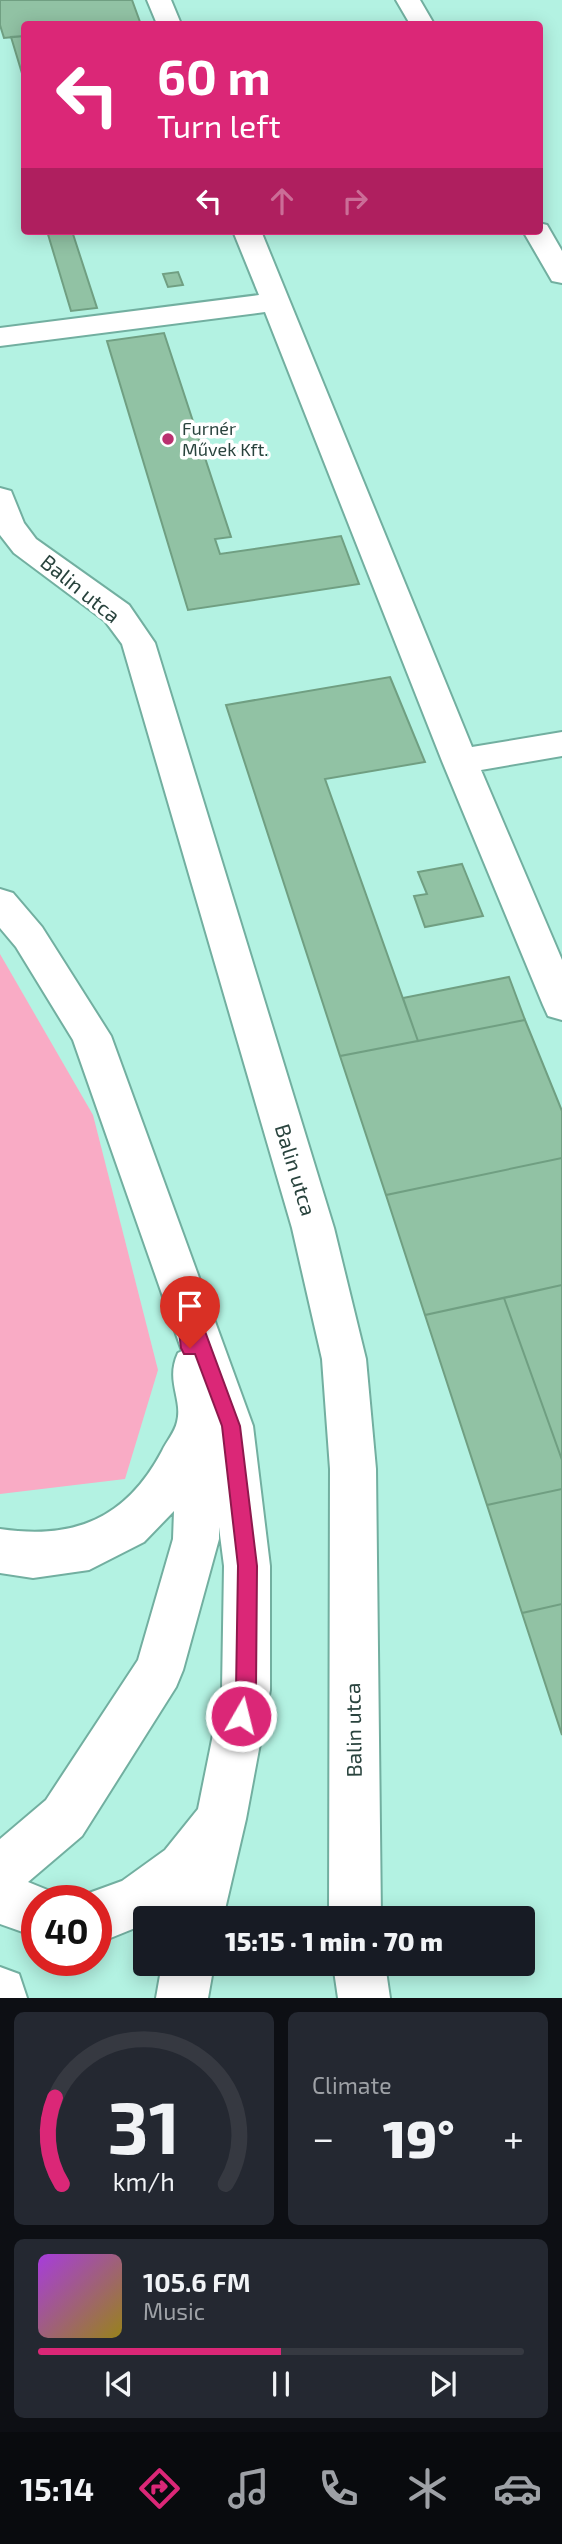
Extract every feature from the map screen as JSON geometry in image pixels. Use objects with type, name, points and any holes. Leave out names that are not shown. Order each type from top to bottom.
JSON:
[{"type":"street","points":[[159,0],[168,21]]},
{"type":"street","points":[[408,0],[420,21]]},
{"type":"street","points":[[249,235],[460,761],[562,1004]]},
{"type":"street","points":[[539,235],[562,275]]},
{"type":"street","points":[[0,337],[274,302]]},
{"type":"street","name":"Balin utca","points":[[0,498],[9,525],[25,546],[117,613],[138,643],[313,1228],[344,1359],[353,1469],[355,1906]]},
{"type":"street","points":[[460,761],[562,744]]},
{"type":"street","points":[[0,903],[29,937],[91,1036],[231,1426],[247,1566],[246,1690],[221,1819],[200,1906]]},
{"type":"street","points":[[0,1872],[64,1818],[159,1670],[196,1539],[200,1423],[184,1299]]},
{"type":"street","points":[[0,1551],[33,1556],[89,1548],[128,1527],[168,1485],[200,1423]]},
{"type":"street","points":[[112,1912],[140,1900],[183,1868],[221,1819]]},
{"type":"street","points":[[0,1898],[21,1905]]},
{"type":"street","points":[[182,1998],[186,1976]]},
{"type":"street","points":[[361,1976],[364,1998]]},
{"type":"shaded area","points":[[0,954],[93,1115],[158,1370],[125,1479],[0,1494]]},
{"type":"building","points":[[0,0],[132,0],[140,21],[21,21],[21,36],[4,38],[0,25]]},
{"type":"building","points":[[21,36],[21,70],[11,37]]},
{"type":"building","points":[[48,235],[73,235],[97,308],[71,311]]},
{"type":"building","points":[[178,272],[183,285],[168,287],[163,274]]},
{"type":"building","name":"Furnér Művek Kft.","points":[[164,333],[231,537],[215,539],[220,554],[341,536],[359,584],[188,610],[107,341]]},
{"type":"building","points":[[390,677],[425,762],[325,779],[418,1041],[340,1056],[226,705]]},
{"type":"building","points":[[462,864],[483,916],[425,927],[414,896],[427,894],[418,872]]},
{"type":"building","points":[[509,977],[525,1020],[418,1041],[403,998]]},
{"type":"building","points":[[525,1020],[562,1111],[562,1158],[386,1195],[340,1056]]},
{"type":"building","points":[[562,1158],[562,1285],[425,1315],[386,1195]]},
{"type":"building","points":[[562,1285],[562,1460],[504,1298]]},
{"type":"building","points":[[504,1298],[562,1460],[562,1489],[487,1505],[425,1315]]},
{"type":"building","points":[[562,1489],[562,1604],[522,1613],[487,1505]]},
{"type":"building","points":[[562,1604],[562,1735],[522,1613]]},
{"type":"place","name":"Furnér Művek Kft.","points":[[168,439]]},
{"type":"route","points":[[190,1348],[184,1299],[231,1426],[247,1566],[246,1690],[241,1716]]}]
